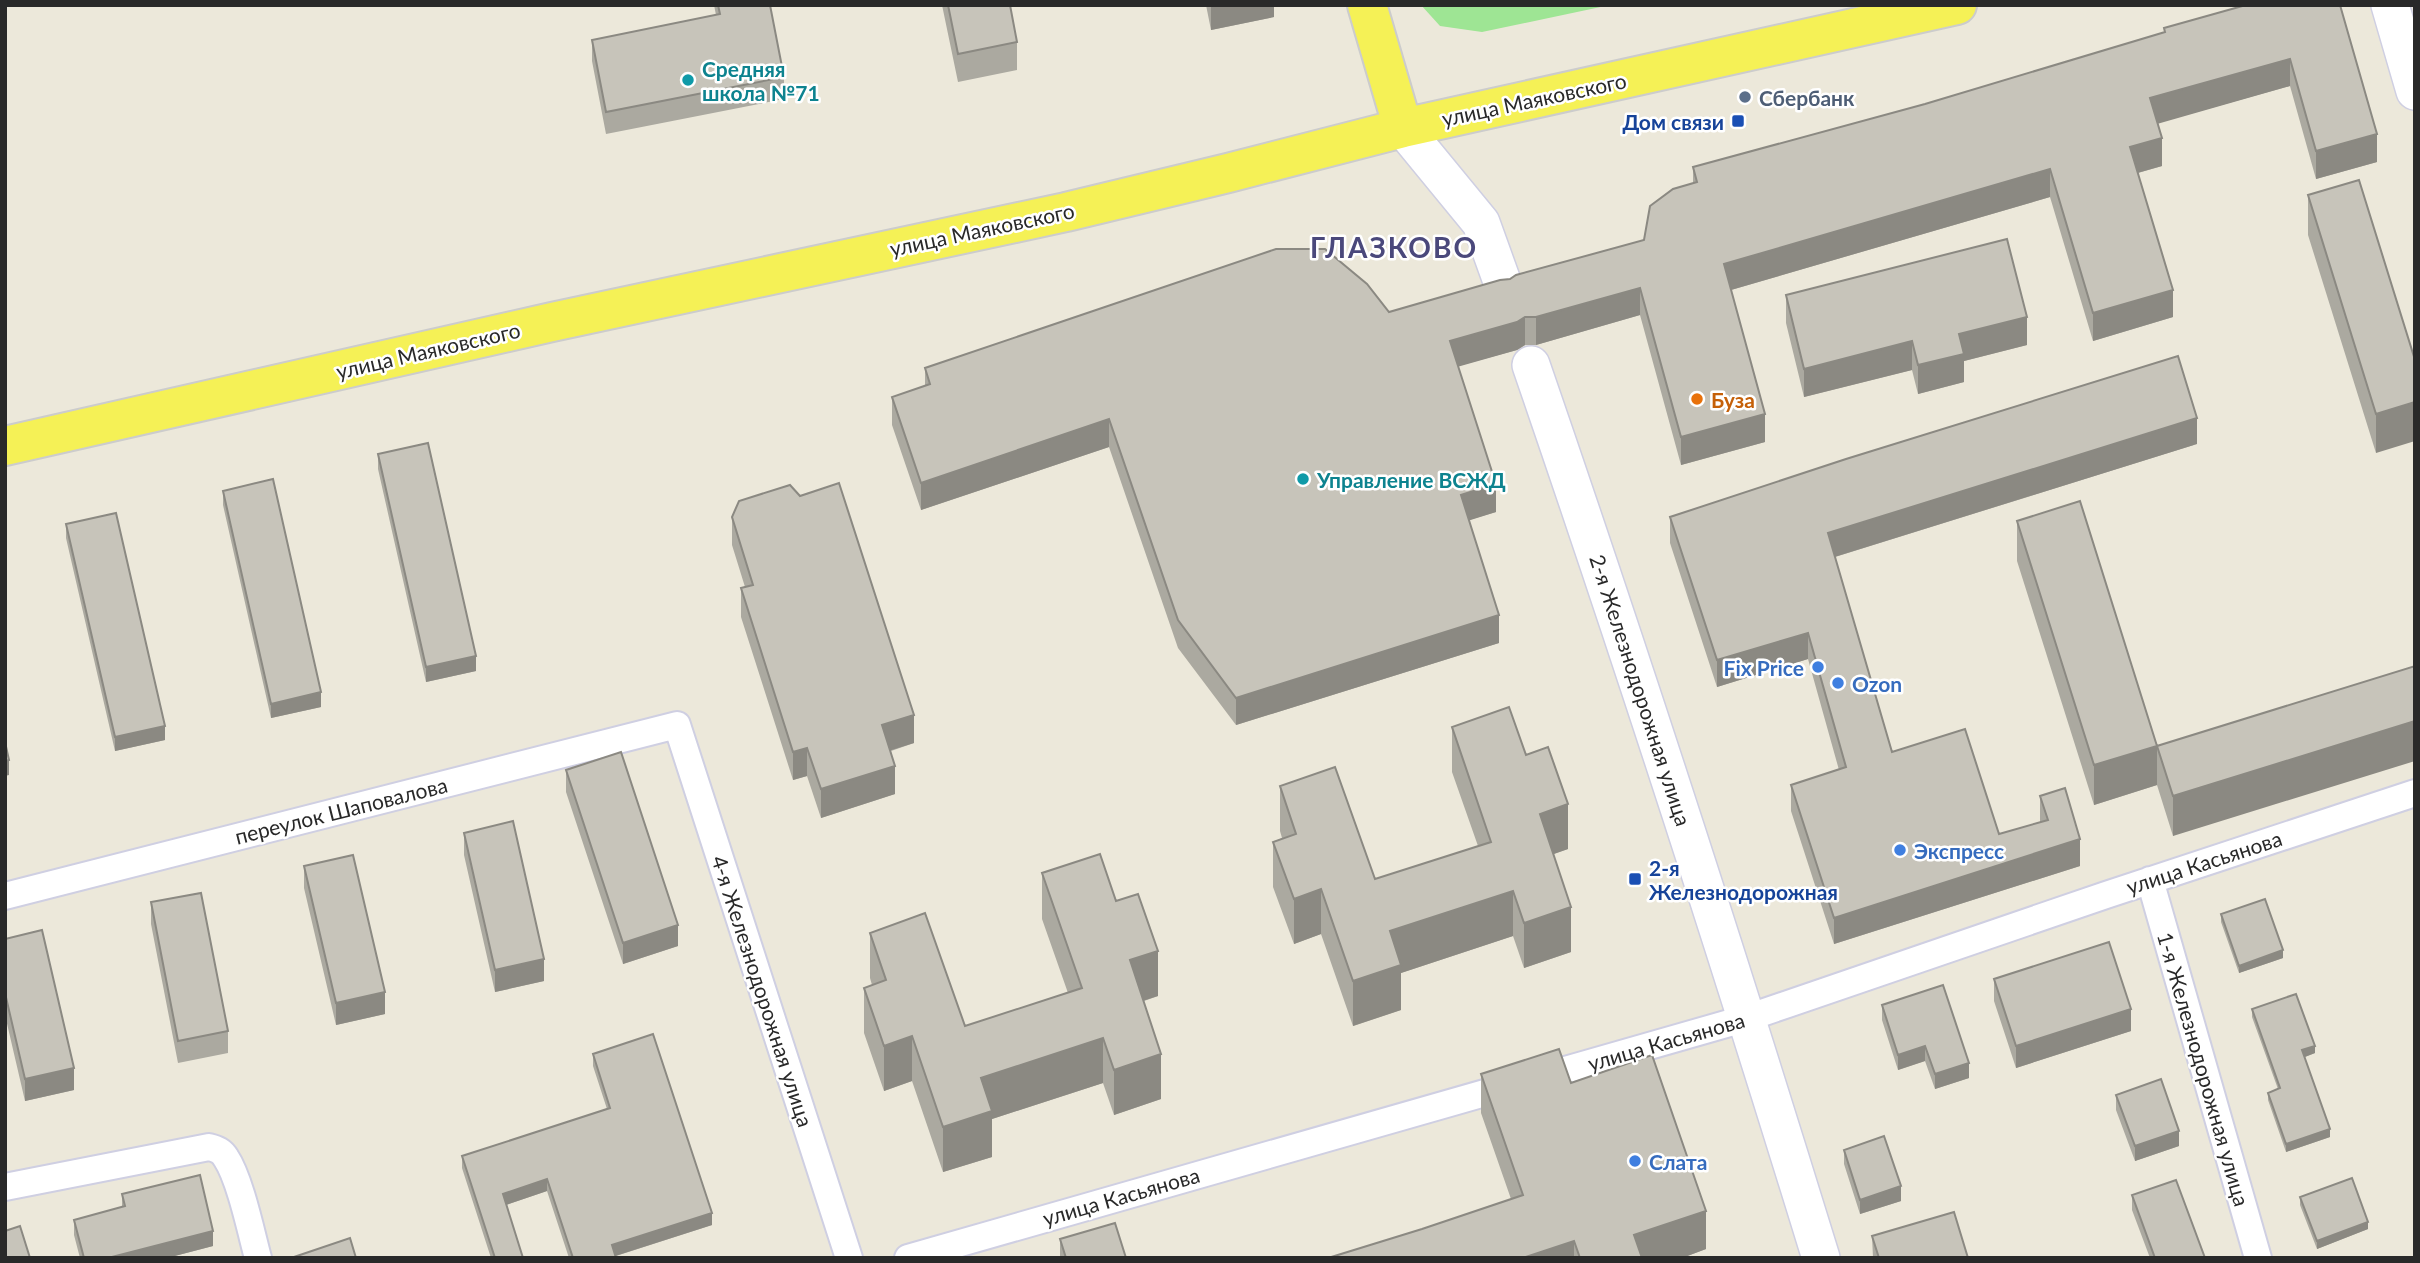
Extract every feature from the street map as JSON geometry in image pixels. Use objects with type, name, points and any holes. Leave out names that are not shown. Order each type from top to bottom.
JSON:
[{"type":"main road","points":[[1367,5],[1403,128],[1481,223],[1504,287]]},
{"type":"main road","name":"улица Маяковского","points":[[5,446],[552,322],[1066,212],[1403,128],[1957,5]]},
{"type":"main road","points":[[2390,5],[2415,91]]},
{"type":"main road","name":"2-я Железнодорожная улица","points":[[1531,365],[1634,668],[1821,1258]]},
{"type":"street","name":"переулок Шаповалова","points":[[5,895],[677,725]]},
{"type":"street","name":"4-я Железнодорожная улица","points":[[677,725],[849,1258]]},
{"type":"street","name":"улица Касьянова","points":[[908,1258],[1747,1018],[2150,880],[2415,793]]},
{"type":"street","name":"1-я Железнодорожная улица","points":[[2150,880],[2258,1258]]},
{"type":"street","points":[[5,1187],[195,1147],[209,1147],[219,1150],[227,1158],[258,1258]]},
{"type":"green space","points":[[1421,5],[1610,5],[1482,32],[1440,26]]},
{"type":"building","name":"Средняя школа №71","points":[[718,5],[770,5],[784,77],[606,112],[592,40],[720,14]]},
{"type":"building","points":[[948,5],[1010,5],[1017,42],[958,54]]},
{"type":"building","points":[[2246,5],[2340,5],[2377,134],[2316,151],[2290,59],[2150,98],[2162,138],[2130,147],[2173,290],[2093,313],[2050,169],[1724,264],[1765,414],[1681,437],[1640,288],[1536,317],[1525,317],[1517,322],[1450,341],[1496,484],[1461,495],[1499,615],[1236,698],[1178,620],[1109,419],[921,483],[892,397],[930,384],[925,368],[1276,249],[1325,249],[1367,284],[1389,312],[1510,279],[1516,275],[1644,240],[1650,206],[1673,189],[1697,182],[1693,167],[1925,104],[2165,32],[2164,28]]},
{"type":"building","points":[[2359,180],[2415,360],[2415,402],[2376,414],[2308,195]]},
{"type":"building","points":[[2007,239],[2027,317],[1959,334],[1964,354],[1918,365],[1912,341],[1804,369],[1786,295]]},
{"type":"building","points":[[2178,356],[2197,418],[1828,533],[1892,752],[1965,729],[1999,834],[2048,820],[2040,796],[2065,788],[2080,839],[1834,918],[1791,785],[1846,767],[1808,633],[1717,660],[1670,517],[1846,459]]},
{"type":"building","points":[[428,443],[476,656],[426,667],[378,454]]},
{"type":"building","points":[[273,479],[321,692],[271,704],[223,491]]},
{"type":"building","points":[[839,483],[914,715],[882,725],[895,766],[821,789],[807,748],[793,752],[741,588],[753,585],[732,517],[739,501],[790,485],[800,496]]},
{"type":"building","points":[[2080,501],[2157,746],[2094,765],[2017,521]]},
{"type":"building","points":[[116,513],[165,726],[115,737],[66,524]]},
{"type":"building","points":[[2415,666],[2415,721],[2173,796],[2157,746]]},
{"type":"building","points":[[1509,707],[1526,755],[1548,747],[1568,804],[1540,814],[1571,907],[1524,923],[1513,891],[1390,931],[1401,965],[1353,981],[1321,889],[1294,899],[1273,842],[1296,834],[1280,786],[1335,767],[1375,879],[1491,842],[1452,727]]},
{"type":"building","points":[[5,742],[9,760],[5,761]]},
{"type":"building","points":[[621,752],[678,925],[623,943],[566,770]]},
{"type":"building","points":[[513,821],[544,959],[495,970],[464,833]]},
{"type":"building","points":[[1100,854],[1116,901],[1138,894],[1158,951],[1130,960],[1161,1054],[1114,1070],[1103,1038],[981,1078],[992,1111],[943,1127],[912,1036],[884,1046],[864,988],[886,980],[870,933],[925,913],[965,1026],[1082,988],[1042,873]]},
{"type":"building","points":[[353,855],[385,992],[336,1003],[304,866]]},
{"type":"building","points":[[201,893],[228,1031],[178,1041],[151,902]]},
{"type":"building","points":[[2265,899],[2283,950],[2239,966],[2221,914]]},
{"type":"building","points":[[42,930],[74,1068],[25,1079],[5,993],[5,939]]},
{"type":"building","points":[[2109,942],[2131,1009],[2016,1046],[1994,979]]},
{"type":"building","points":[[1943,985],[1969,1063],[1935,1074],[1925,1046],[1898,1055],[1882,1005]]},
{"type":"building","points":[[2296,994],[2315,1046],[2302,1050],[2330,1129],[2286,1144],[2268,1093],[2280,1088],[2252,1009]]},
{"type":"building","points":[[653,1034],[712,1213],[612,1245],[616,1258],[573,1258],[547,1179],[503,1194],[523,1258],[495,1258],[462,1156],[610,1108],[593,1054]]},
{"type":"building","points":[[1559,1049],[1571,1083],[1652,1055],[1706,1211],[1634,1235],[1642,1258],[1580,1258],[1574,1241],[1523,1258],[1328,1258],[1523,1195],[1481,1074]]},
{"type":"building","points":[[2161,1079],[2179,1131],[2135,1146],[2116,1095]]},
{"type":"building","points":[[1884,1136],[1901,1186],[1860,1200],[1844,1150]]},
{"type":"building","points":[[200,1175],[213,1231],[108,1258],[84,1258],[74,1220],[125,1206],[122,1194]]},
{"type":"building","points":[[2352,1178],[2368,1222],[2317,1241],[2300,1197]]},
{"type":"building","points":[[2176,1180],[2205,1258],[2155,1258],[2132,1195]]},
{"type":"building","points":[[1954,1212],[1968,1258],[1879,1258],[1872,1236]]},
{"type":"building","points":[[1115,1223],[1126,1258],[1066,1258],[1060,1239]]},
{"type":"building","points":[[20,1226],[30,1258],[5,1258],[5,1231]]},
{"type":"building","points":[[350,1238],[356,1258],[291,1258]]},
{"type":"place","name":"Средняя школа №71","points":[[688,80]]},
{"type":"place","name":"Сбербанк","points":[[1745,97]]},
{"type":"place","name":"Дом связи","points":[[1738,121]]},
{"type":"place","name":"Буза","points":[[1697,399]]},
{"type":"place","name":"Управление ВСЖД","points":[[1303,479]]},
{"type":"place","name":"Fix Price","points":[[1818,667]]},
{"type":"place","name":"Ozon","points":[[1838,683]]},
{"type":"place","name":"Экспресс","points":[[1900,850]]},
{"type":"place","name":"2-я Железнодорожная","points":[[1635,879]]},
{"type":"place","name":"Слата","points":[[1635,1161]]},
{"type":"district","name":"ГЛАЗКОВО","points":[[1394,247]]}]
